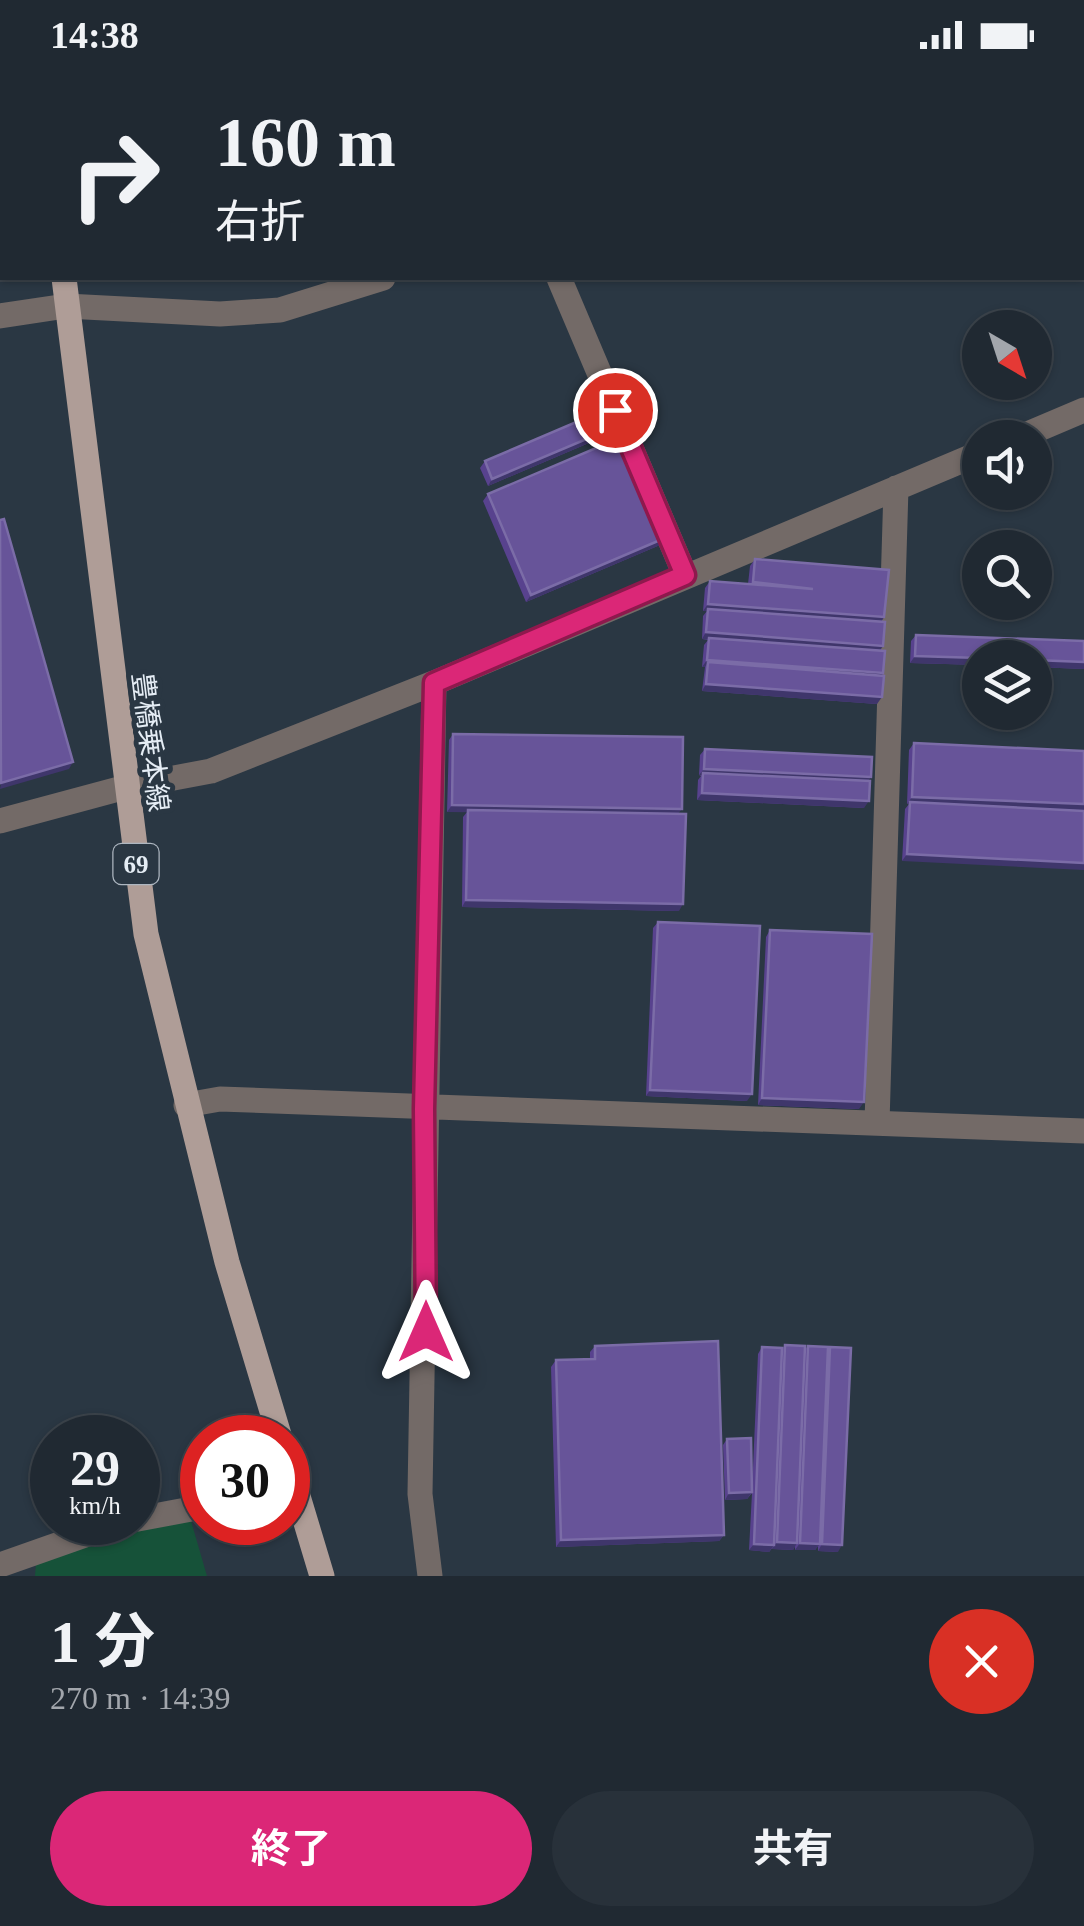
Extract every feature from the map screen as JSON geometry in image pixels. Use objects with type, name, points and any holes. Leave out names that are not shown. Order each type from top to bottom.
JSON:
[{"type":"main road","name":"豊橋乗本線","points":[[64,280],[146,934],[186,1105],[274,1415]]},
{"type":"main road","points":[[310,1542],[322,1576]]},
{"type":"street","points":[[0,316],[66,306],[220,314],[280,310],[378,280]]},
{"type":"street","points":[[561,280],[685,575]]},
{"type":"street","points":[[1052,424],[1084,410]]},
{"type":"street","points":[[0,822],[126,787],[211,771],[434,683],[962,460]]},
{"type":"street","points":[[877,1124],[896,488]]},
{"type":"street","points":[[430,1576],[420,1494],[426,1332],[424,1109],[434,683]]},
{"type":"street","points":[[186,1105],[220,1099],[1084,1131]]},
{"type":"street","points":[[0,1565],[57,1545]]},
{"type":"green space","points":[[180,1516],[180,1545],[198,1545],[207,1576],[35,1576],[36,1563],[77,1545],[160,1545],[160,1519]]},
{"type":"building","points":[[614,406],[622,424],[492,479],[485,461]]},
{"type":"building","points":[[622,437],[665,538],[531,595],[488,494]]},
{"type":"building","points":[[4,519],[73,762],[1,783],[0,520]]},
{"type":"building","points":[[755,559],[889,570],[884,617],[708,604],[710,581],[813,589],[753,582]]},
{"type":"building","points":[[708,609],[885,622],[883,646],[706,632]]},
{"type":"building","points":[[916,635],[1084,641],[1084,662],[1052,661],[1052,640],[962,640],[962,657],[915,656]]},
{"type":"building","points":[[709,638],[885,651],[883,673],[707,660]]},
{"type":"building","points":[[708,662],[884,676],[882,697],[706,684]]},
{"type":"building","points":[[453,734],[683,737],[682,809],[452,805]]},
{"type":"building","points":[[914,743],[1084,751],[1084,804],[912,797]]},
{"type":"building","points":[[705,749],[872,757],[871,777],[704,769]]},
{"type":"building","points":[[703,773],[870,781],[869,801],[702,793]]},
{"type":"building","points":[[910,802],[1084,811],[1084,863],[907,854]]},
{"type":"building","points":[[468,810],[686,814],[683,904],[466,900]]},
{"type":"building","points":[[658,922],[760,926],[752,1094],[650,1090]]},
{"type":"building","points":[[770,930],[872,934],[864,1102],[762,1098]]},
{"type":"building","points":[[718,1341],[724,1535],[561,1540],[556,1360],[595,1359],[595,1346]]},
{"type":"building","points":[[785,1345],[805,1346],[797,1543],[777,1542]]},
{"type":"building","points":[[808,1346],[828,1347],[820,1544],[800,1543]]},
{"type":"building","points":[[762,1347],[782,1348],[774,1545],[754,1544]]},
{"type":"building","points":[[830,1347],[851,1348],[842,1545],[822,1544]]},
{"type":"building","points":[[751,1438],[752,1492],[729,1493],[727,1439]]},
{"type":"route","points":[[426,1332],[424,1109],[434,683],[685,575],[615,410]]}]
